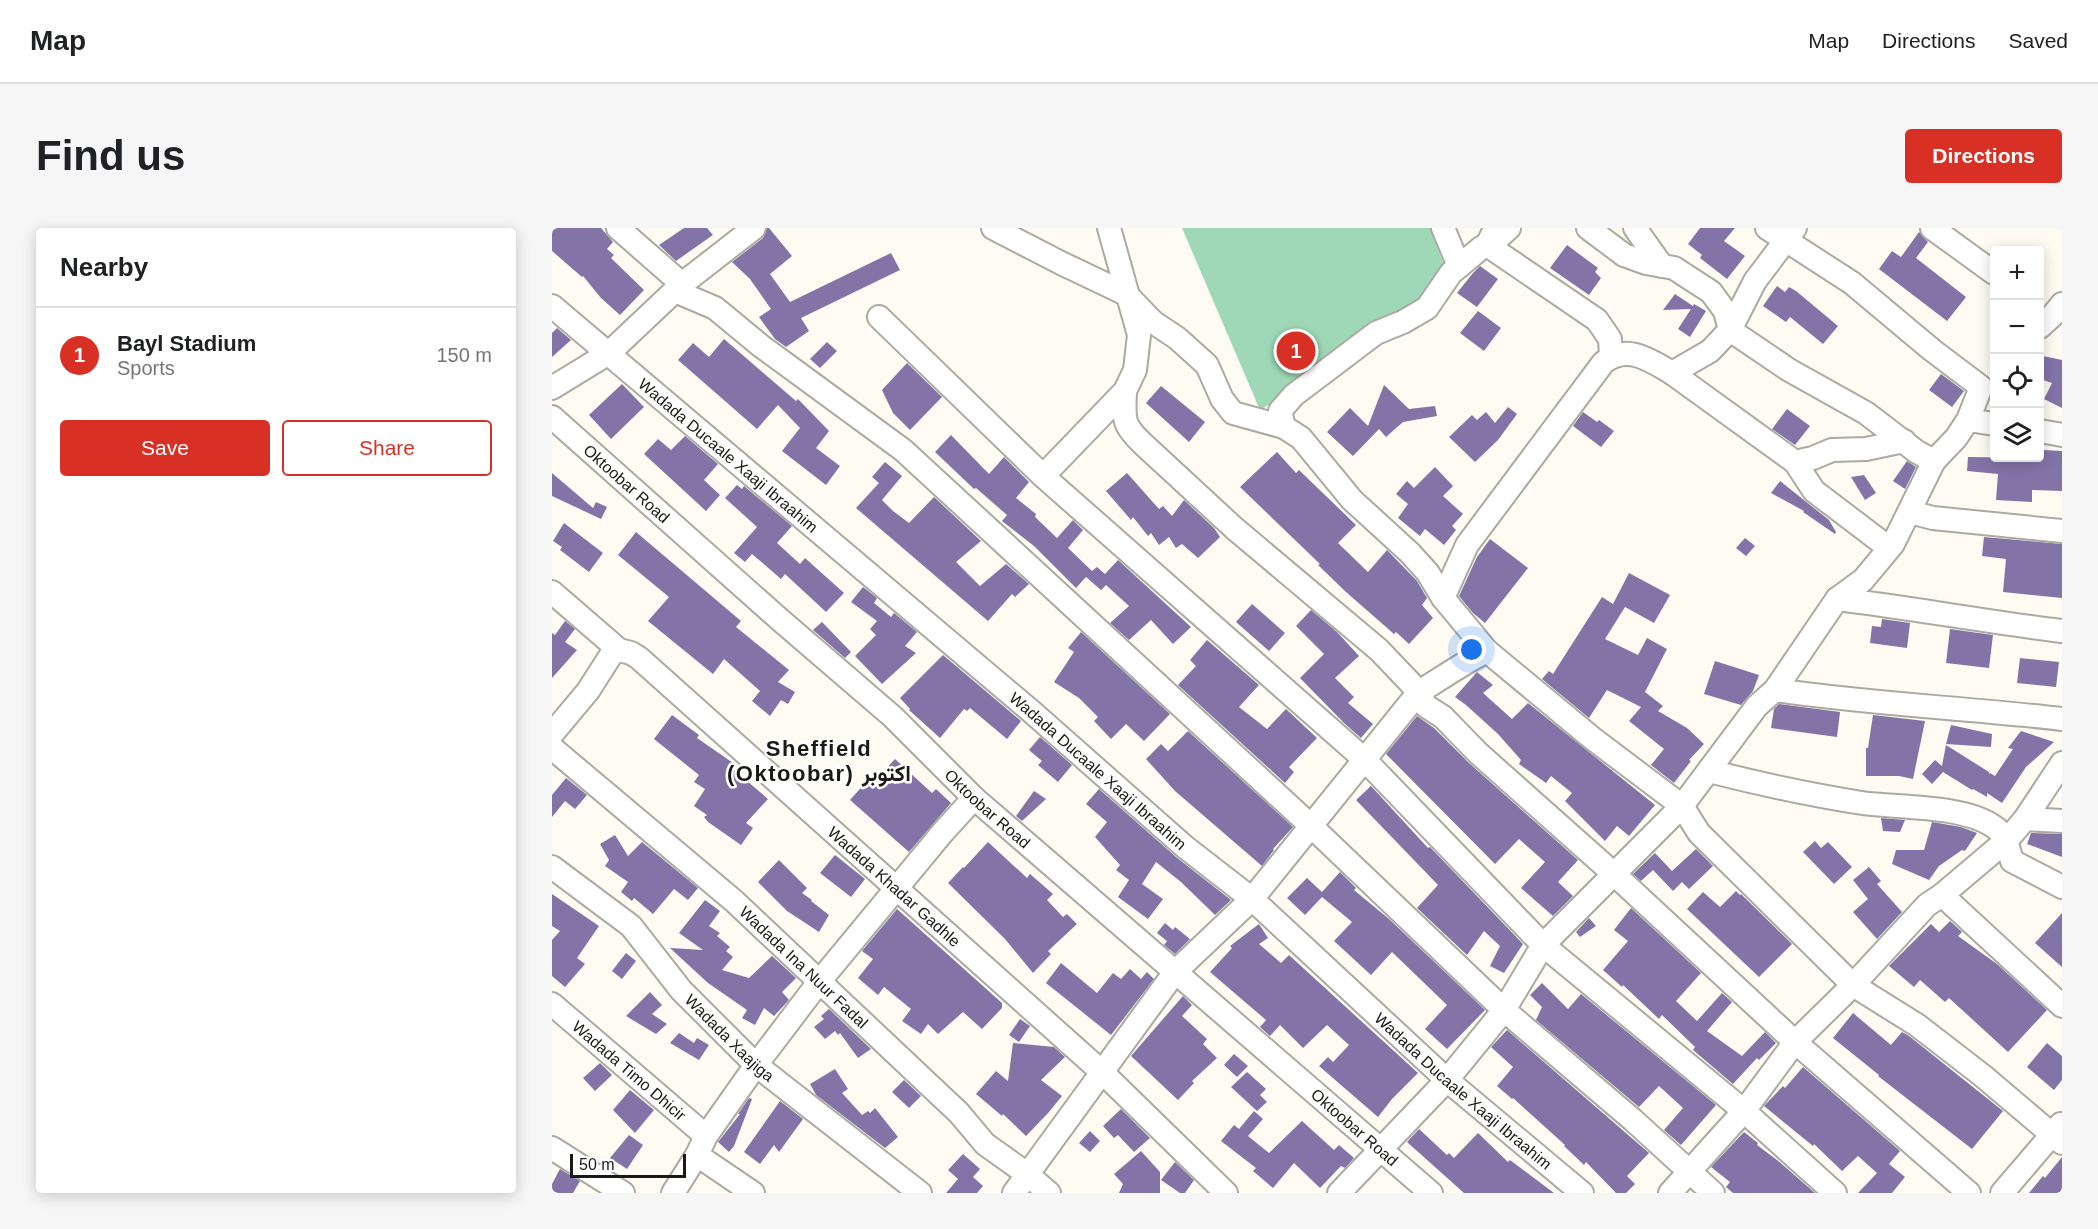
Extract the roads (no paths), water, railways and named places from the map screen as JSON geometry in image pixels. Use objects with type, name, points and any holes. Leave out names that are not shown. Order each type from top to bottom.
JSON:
[{"type":"street","points":[[618,228],[679,287],[715,308],[761,346],[903,450],[1310,825],[1504,1010],[1633,1120],[1713,1193]]},
{"type":"street","points":[[552,388],[609,353],[679,287],[729,235],[754,228]]},
{"type":"street","points":[[993,228],[1126,294],[1153,322],[1177,338],[1207,365],[1222,399],[1233,413],[1284,427],[1301,438],[1353,500],[1428,573],[1443,598],[1487,651],[1592,738],[1682,806],[1699,833],[1853,985],[1917,1025],[2058,1134],[2002,1193]]},
{"type":"street","points":[[1043,476],[1125,391],[1135,370],[1139,335],[1109,228]]},
{"type":"street","points":[[1443,228],[1459,266]]},
{"type":"street","points":[[1284,427],[1280,411],[1294,395],[1376,333],[1403,322],[1427,308],[1451,273],[1491,237],[1509,228]]},
{"type":"street","points":[[1588,228],[1624,255],[1646,263],[1674,268],[1711,292],[1725,311],[1730,330],[1789,370],[1866,413],[1917,452],[1934,461]]},
{"type":"street","points":[[1635,228],[1662,266]]},
{"type":"street","points":[[1932,228],[1990,269]]},
{"type":"street","points":[[1339,1193],[1447,1080],[1504,1010],[1543,945],[1682,806],[1757,706],[1775,690],[1837,599],[1863,580],[1893,544],[1934,461],[1956,438],[1968,420],[1988,380],[1932,350],[1852,283],[1785,232],[1755,281],[1730,330],[1710,351],[1672,373]]},
{"type":"street","points":[[1491,237],[1597,320],[1610,339],[1611,357]]},
{"type":"street","name":"Wadada Ducaale Xaaji Ibraahim","points":[[552,306],[1032,712],[1185,847],[1252,899],[1447,1080],[1582,1193]]},
{"type":"street","points":[[879,317],[1043,476],[1364,759],[1543,945],[1744,1111],[1835,1193]]},
{"type":"street","points":[[1443,598],[1467,546],[1591,378],[1611,357],[1626,353],[1647,358],[1672,373],[1796,462],[1814,491],[1889,548]]},
{"type":"street","points":[[1125,391],[1128,430],[1234,528],[1380,650],[1419,692],[1426,706],[1443,717],[1478,753],[1614,874],[1796,1042],[1970,1193]]},
{"type":"street","name":"Oktoobar Road","points":[[552,417],[893,717],[974,798],[1431,1193]]},
{"type":"street","points":[[1968,420],[1990,423]]},
{"type":"street","points":[[2044,432],[2062,435]]},
{"type":"street","points":[[1796,462],[1832,450],[1866,449],[1904,441]]},
{"type":"street","points":[[1910,512],[1933,518],[2062,531]]},
{"type":"street","name":"Wadada Khadar Gadhle","points":[[552,592],[619,650],[639,658],[1103,1073],[1226,1193]]},
{"type":"street","points":[[1837,599],[2062,631]]},
{"type":"street","points":[[552,734],[588,691],[611,655],[619,650]]},
{"type":"street","points":[[1014,1193],[1175,972],[1252,899],[1419,692],[1487,651]]},
{"type":"street","points":[[1775,690],[1843,700],[1983,710],[2062,719]]},
{"type":"street","name":"Wadada Ina Nuur Fadal","points":[[552,748],[734,901],[959,1113],[985,1144],[1028,1174],[1049,1193]]},
{"type":"street","points":[[1670,1193],[1744,1111],[1796,1042],[1853,985],[1927,905],[2007,840],[2025,819],[2062,763]]},
{"type":"street","points":[[1709,771],[1767,786],[1864,803],[1953,812],[1984,821],[1995,826],[2007,840],[2012,861],[2062,887]]},
{"type":"street","points":[[673,1193],[701,1145],[756,1065],[819,982],[943,832],[974,798]]},
{"type":"street","points":[[2025,819],[2062,821]]},
{"type":"street","name":"Wadada Xaajiga","points":[[552,867],[631,926],[681,990],[756,1065],[920,1193]]},
{"type":"street","points":[[1941,895],[2062,1006]]},
{"type":"street","name":"Wadada Timo Dhicir","points":[[552,1004],[753,1193]]},
{"type":"street","points":[[552,1148],[623,1193]]},
{"type":"place","name":"Bayl Stadium","points":[[1296,351]]},
{"type":"district","name":"Sheffield (Oktoobar) اكتوبر","points":[[819,760]]}]
